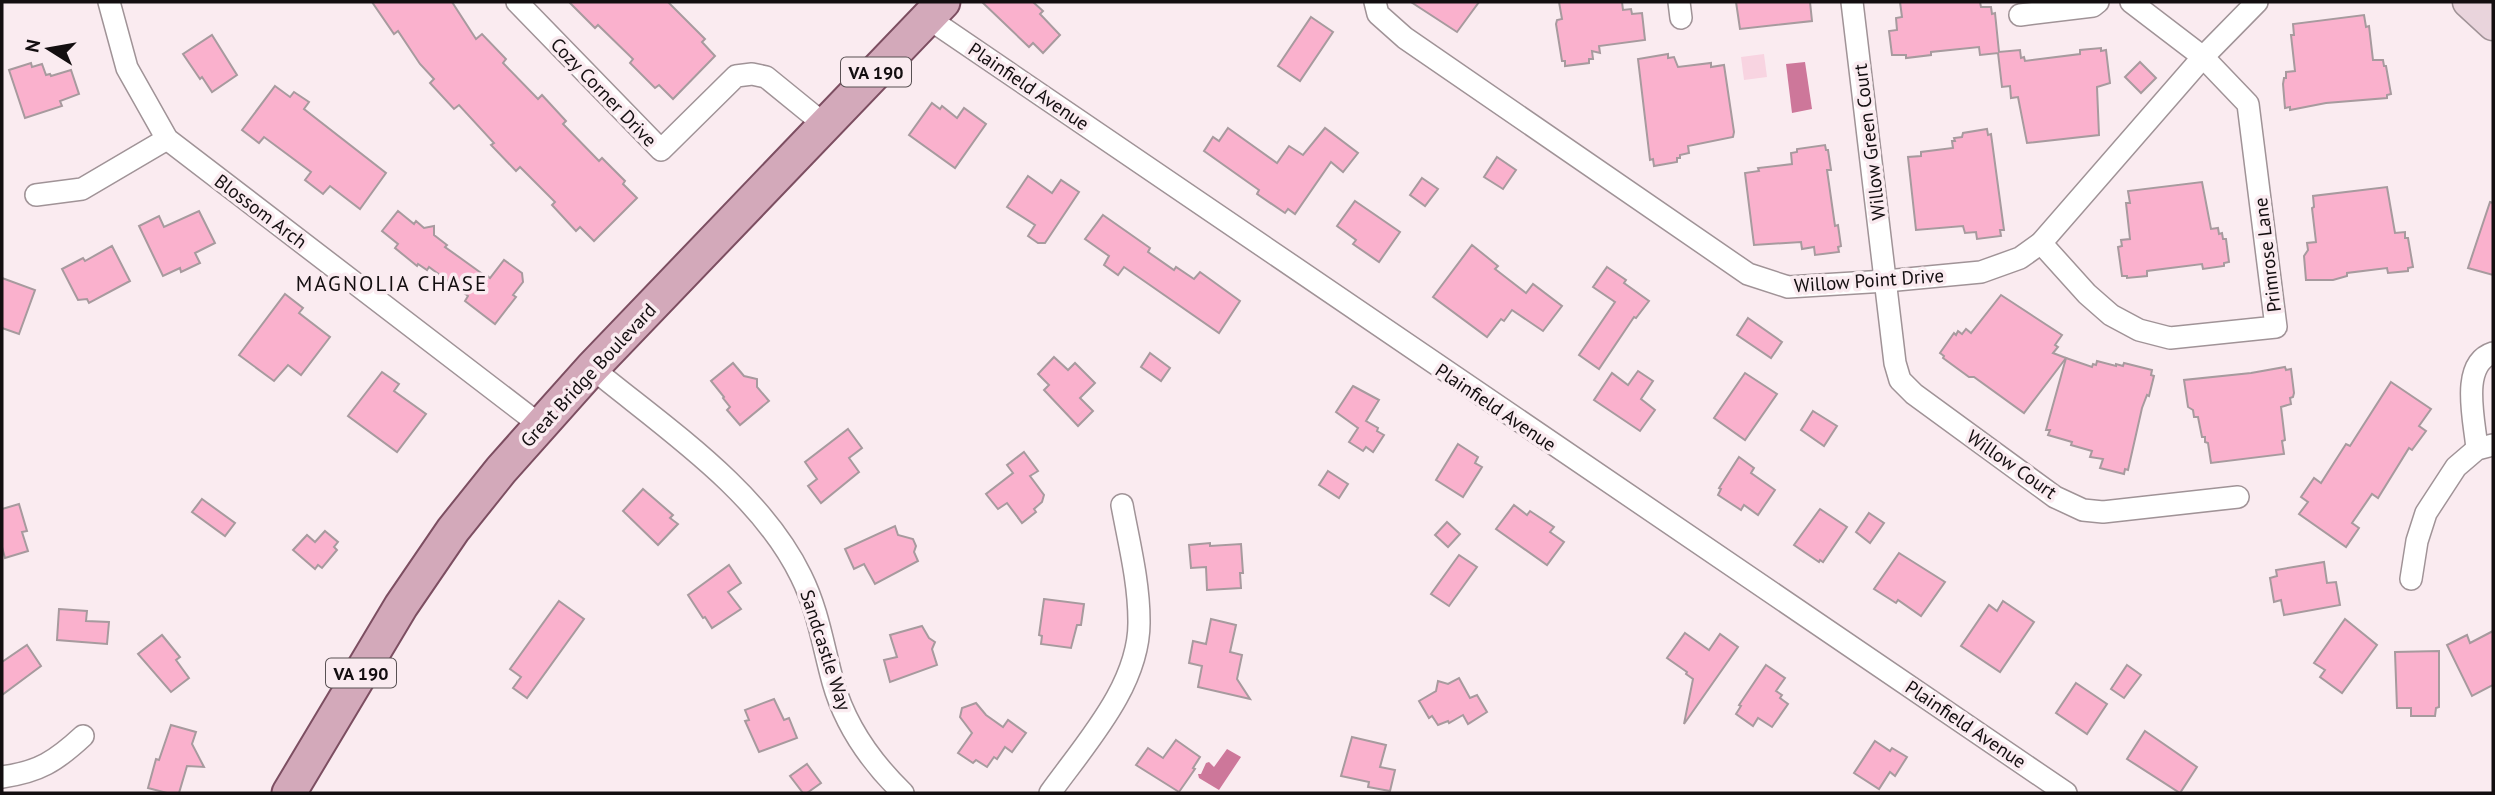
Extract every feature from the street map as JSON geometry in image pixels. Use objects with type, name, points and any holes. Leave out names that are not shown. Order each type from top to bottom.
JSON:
[{"type":"main road","name":"Great Bridge Boulevard","points":[[289,793],[401,606],[453,530],[540,425],[592,368],[935,10]]},
{"type":"street","name":"Blossom Arch","points":[[109,2],[127,68],[167,139],[540,425]]},
{"type":"street","name":"Cozy Corner Drive","points":[[517,2],[661,150],[736,76],[752,74],[766,77],[825,125]]},
{"type":"street","name":"Willow Point Drive","points":[[1375,2],[1378,14],[1405,38],[1748,274],[1788,287],[1981,272],[2020,258],[2041,243],[2203,57],[2257,2]]},
{"type":"street","name":"Willow Green Court","points":[[1852,2],[1886,281]]},
{"type":"street","points":[[2020,15],[2093,6],[2098,2]]},
{"type":"street","points":[[2131,2],[2203,57]]},
{"type":"street","points":[[2468,2],[2493,25]]},
{"type":"street","name":"Plainfield Avenue","points":[[935,10],[1480,396],[2066,793]]},
{"type":"street","name":"Primrose Lane","points":[[2041,243],[2087,294],[2111,315],[2139,330],[2170,338],[2276,327],[2248,104],[2203,57]]},
{"type":"street","points":[[36,195],[82,189],[167,139]]},
{"type":"street","name":"Willow Court","points":[[1886,281],[1899,380],[1914,394],[2055,497],[2083,510],[2103,512],[2238,497]]},
{"type":"street","points":[[2411,579],[2417,541],[2426,513],[2456,467],[2485,447],[2471,384],[2476,365],[2493,353]]},
{"type":"street","name":"Sandcastle Way","points":[[592,368],[725,478],[749,500],[777,534],[802,576],[819,620],[833,683],[858,739],[883,774],[903,793]]},
{"type":"street","points":[[1050,793],[1120,694],[1134,660],[1140,623],[1137,588],[1122,505]]},
{"type":"street","points":[[2,777],[39,769],[64,754],[83,736]]},
{"type":"shaded area","points":[[1764,54],[1767,77],[1744,80],[1741,57]]},
{"type":"shaded area","points":[[1805,62],[1812,109],[1792,113],[1786,64]]},
{"type":"shaded area","points":[[1227,749],[1241,757],[1219,790],[1199,778],[1198,774],[1201,774],[1206,763],[1209,762],[1214,767]]},
{"type":"building","points":[[372,2],[452,2],[476,39],[482,34],[506,59],[503,63],[538,99],[542,95],[566,121],[563,124],[599,161],[602,158],[625,181],[623,184],[637,198],[594,241],[580,227],[576,231],[552,205],[555,202],[520,167],[516,171],[459,105],[454,109],[430,83],[434,79],[420,64],[398,31],[394,34]]},
{"type":"building","points":[[569,2],[668,2],[705,39],[702,42],[715,56],[673,99],[659,85],[655,88],[630,63],[633,59],[598,25],[595,28]]},
{"type":"building","points":[[982,2],[1033,2],[1043,11],[1040,14],[1060,35],[1043,53],[1033,43],[1029,47]]},
{"type":"building","points":[[1411,2],[1479,2],[1457,32]]},
{"type":"building","points":[[1559,2],[1622,2],[1623,10],[1631,9],[1632,14],[1642,13],[1645,40],[1599,46],[1600,53],[1592,51],[1593,59],[1589,59],[1589,63],[1565,66],[1556,24],[1557,20],[1562,19]]},
{"type":"building","points":[[1736,2],[1810,2],[1812,21],[1740,29]]},
{"type":"building","points":[[1900,2],[1980,2],[1981,7],[1991,7],[1992,14],[1995,13],[1999,52],[2020,50],[2021,58],[2024,57],[2025,61],[2080,54],[2080,50],[2106,50],[2110,83],[2097,87],[2099,135],[2027,143],[2018,97],[2011,98],[2010,86],[2002,87],[1998,53],[1980,55],[1979,47],[1931,52],[1931,55],[1906,58],[1906,55],[1892,55],[1889,31],[1897,30],[1896,18],[1902,17]]},
{"type":"building","points":[[2364,15],[2366,27],[2369,26],[2373,60],[2383,60],[2391,94],[2387,95],[2387,98],[2326,103],[2290,110],[2290,107],[2285,108],[2284,78],[2286,72],[2295,71],[2291,35],[2294,35],[2293,24]]},
{"type":"building","points":[[1311,17],[1333,32],[1300,81],[1278,66]]},
{"type":"building","points":[[212,35],[237,75],[212,92],[183,54]]},
{"type":"building","points":[[1668,54],[1668,58],[1674,57],[1678,67],[1711,63],[1711,67],[1724,65],[1734,132],[1733,137],[1688,146],[1689,153],[1680,155],[1677,162],[1654,166],[1653,159],[1650,160],[1638,59]]},
{"type":"building","points":[[2140,62],[2156,78],[2141,93],[2125,77]]},
{"type":"building","points":[[31,63],[32,67],[42,64],[46,75],[51,76],[71,70],[79,94],[60,101],[62,106],[25,118],[9,70]]},
{"type":"building","points":[[275,86],[290,97],[294,92],[309,102],[304,109],[386,173],[360,209],[330,186],[323,194],[305,180],[311,172],[264,137],[259,143],[242,130]]},
{"type":"building","points":[[932,103],[940,109],[942,106],[957,118],[964,108],[986,124],[955,168],[909,135]]},
{"type":"building","points":[[1228,128],[1277,163],[1289,146],[1303,155],[1325,128],[1358,153],[1343,172],[1331,162],[1295,214],[1288,209],[1285,213],[1257,194],[1259,190],[1204,151],[1213,137],[1219,141]]},
{"type":"building","points":[[1987,129],[1988,135],[1991,134],[2004,230],[2000,230],[2001,236],[1977,239],[1976,232],[1965,233],[1963,226],[1916,230],[1908,157],[1921,156],[1921,152],[1953,148],[1954,138],[1962,137],[1963,133]]},
{"type":"building","points":[[1825,145],[1831,170],[1827,170],[1835,226],[1838,225],[1841,246],[1838,247],[1839,252],[1815,255],[1814,247],[1802,249],[1801,242],[1754,245],[1745,173],[1759,171],[1758,168],[1792,164],[1791,153],[1797,152],[1797,149]]},
{"type":"building","points":[[1497,157],[1516,170],[1503,189],[1484,177]]},
{"type":"building","points":[[1028,176],[1052,193],[1061,180],[1079,192],[1045,243],[1038,243],[1028,236],[1035,225],[1007,207]]},
{"type":"building","points":[[1422,178],[1438,189],[1425,206],[1410,195]]},
{"type":"building","points":[[2202,182],[2211,229],[2218,228],[2219,234],[2222,233],[2223,239],[2226,239],[2229,262],[2224,263],[2224,266],[2203,269],[2202,264],[2147,271],[2147,276],[2122,276],[2118,247],[2122,246],[2121,240],[2130,239],[2126,203],[2130,203],[2128,191]]},
{"type":"building","points":[[2387,187],[2395,233],[2405,232],[2413,267],[2408,268],[2408,271],[2388,273],[2387,268],[2347,273],[2347,276],[2333,280],[2306,280],[2304,256],[2308,250],[2307,243],[2316,242],[2313,196]]},
{"type":"building","points":[[1355,201],[1400,232],[1379,262],[1353,244],[1356,240],[1337,226]]},
{"type":"building","points":[[2490,202],[2493,203],[2493,275],[2468,268]]},
{"type":"building","points":[[199,211],[215,243],[195,253],[200,263],[181,272],[180,268],[163,276],[139,226],[159,216],[164,227]]},
{"type":"building","points":[[398,211],[414,224],[416,221],[424,228],[434,226],[434,235],[447,245],[445,247],[490,278],[504,260],[522,273],[523,282],[513,295],[516,297],[495,324],[465,301],[468,296],[429,267],[427,270],[418,264],[417,266],[395,248],[398,244],[382,231]]},
{"type":"building","points":[[1103,215],[1150,248],[1148,252],[1174,270],[1176,267],[1194,279],[1200,272],[1240,301],[1219,333],[1124,267],[1118,275],[1104,265],[1109,256],[1085,239]]},
{"type":"building","points":[[1472,245],[1498,266],[1495,269],[1526,293],[1533,284],[1562,306],[1543,331],[1512,310],[1487,337],[1433,297]]},
{"type":"building","points":[[112,246],[130,281],[89,303],[87,299],[78,300],[62,269],[83,258],[85,261]]},
{"type":"building","points":[[1607,267],[1649,301],[1636,318],[1634,317],[1599,369],[1579,355],[1615,302],[1593,287]]},
{"type":"building","points":[[2,278],[35,290],[19,334],[2,328]]},
{"type":"building","points":[[285,294],[303,308],[299,313],[330,337],[301,375],[288,365],[274,381],[239,355]]},
{"type":"building","points":[[2001,295],[2062,335],[2053,353],[2066,358],[2024,413],[1974,377],[1969,377],[1940,353],[1954,333],[1956,335],[1958,331],[1962,334],[1966,329],[1971,333]]},
{"type":"building","points":[[1748,318],[1782,342],[1771,358],[1737,335]]},
{"type":"building","points":[[1150,353],[1170,368],[1161,381],[1141,367]]},
{"type":"building","points":[[1054,357],[1068,370],[1075,363],[1095,383],[1080,398],[1093,411],[1078,426],[1044,390],[1049,385],[1038,374]]},
{"type":"building","points":[[2066,358],[2092,367],[2097,361],[2116,366],[2123,366],[2124,363],[2152,370],[2151,375],[2154,376],[2149,396],[2147,395],[2142,408],[2128,470],[2125,469],[2124,474],[2100,468],[2103,459],[2090,457],[2092,451],[2048,435],[2050,430],[2046,430]]},
{"type":"building","points":[[733,363],[744,376],[757,379],[757,387],[769,401],[740,425],[727,410],[730,407],[711,381]]},
{"type":"building","points":[[2285,367],[2286,370],[2291,369],[2294,393],[2290,398],[2291,404],[2281,407],[2284,454],[2211,463],[2208,443],[2205,442],[2205,437],[2202,437],[2198,417],[2194,417],[2193,410],[2188,407],[2184,380]]},
{"type":"building","points":[[1638,371],[1653,381],[1641,399],[1655,410],[1640,431],[1594,400],[1612,373],[1628,385]]},
{"type":"building","points":[[382,372],[399,384],[394,391],[426,414],[397,452],[348,416]]},
{"type":"building","points":[[1745,373],[1777,394],[1745,440],[1714,418]]},
{"type":"building","points":[[2391,382],[2431,409],[2419,426],[2426,431],[2412,450],[2409,448],[2378,498],[2372,494],[2352,523],[2359,528],[2346,547],[2299,514],[2308,502],[2301,497],[2314,478],[2321,483],[2346,444],[2350,446]]},
{"type":"building","points":[[1353,386],[1379,400],[1366,421],[1384,435],[1373,452],[1366,447],[1363,451],[1349,442],[1358,428],[1336,412]]},
{"type":"building","points":[[1813,411],[1837,426],[1824,446],[1801,430]]},
{"type":"building","points":[[848,429],[862,448],[849,458],[859,472],[821,503],[808,486],[817,479],[805,462]]},
{"type":"building","points":[[1458,444],[1478,457],[1475,463],[1482,467],[1463,497],[1436,480]]},
{"type":"building","points":[[1024,452],[1038,471],[1030,476],[1044,495],[1042,502],[1034,509],[1036,512],[1022,523],[1007,503],[998,509],[986,494],[1013,473],[1007,465]]},
{"type":"building","points":[[1739,457],[1754,468],[1751,473],[1775,490],[1758,515],[1744,505],[1741,510],[1718,495],[1721,489],[1719,488]]},
{"type":"building","points":[[1328,471],[1348,484],[1339,498],[1319,485]]},
{"type":"building","points":[[643,489],[673,515],[670,518],[678,524],[658,545],[623,511]]},
{"type":"building","points":[[202,499],[235,523],[225,536],[192,512]]},
{"type":"building","points":[[19,504],[27,531],[22,532],[28,551],[5,558],[2,547],[2,509]]},
{"type":"building","points":[[1514,505],[1527,515],[1530,511],[1554,527],[1550,532],[1564,542],[1547,565],[1496,529]]},
{"type":"building","points":[[1820,509],[1847,527],[1823,562],[1794,545]]},
{"type":"building","points":[[1869,513],[1884,523],[1870,543],[1856,532]]},
{"type":"building","points":[[1447,522],[1460,534],[1448,547],[1435,535]]},
{"type":"building","points":[[895,526],[898,535],[913,539],[918,561],[875,584],[864,564],[854,569],[845,549]]},
{"type":"building","points":[[325,531],[338,542],[334,547],[337,550],[322,568],[318,565],[315,569],[293,550],[307,535],[315,542]]},
{"type":"building","points":[[1210,543],[1210,546],[1241,544],[1241,588],[1207,590],[1206,567],[1191,568],[1189,545]]},
{"type":"building","points":[[1899,553],[1945,582],[1921,616],[1898,600],[1896,603],[1874,589]]},
{"type":"building","points":[[1459,555],[1477,567],[1449,606],[1431,594]]},
{"type":"building","points":[[2324,562],[2327,583],[2336,582],[2340,605],[2284,615],[2281,600],[2274,602],[2270,578],[2277,576],[2276,570]]},
{"type":"building","points":[[729,565],[741,583],[728,592],[741,609],[712,628],[688,595]]},
{"type":"building","points":[[1044,599],[1084,604],[1081,625],[1077,625],[1071,648],[1041,644],[1042,636],[1039,635]]},
{"type":"building","points":[[559,601],[584,619],[527,698],[513,688],[521,677],[510,669]]},
{"type":"building","points":[[2003,601],[2034,622],[2000,672],[1961,646],[1989,605],[1997,611]]},
{"type":"building","points":[[59,609],[87,611],[86,621],[109,622],[107,644],[57,640]]},
{"type":"building","points":[[1211,619],[1236,625],[1230,652],[1242,655],[1237,679],[1250,699],[1198,687],[1202,666],[1189,663],[1193,641],[1206,644]]},
{"type":"building","points":[[2345,619],[2377,645],[2342,693],[2320,677],[2325,670],[2314,663]]},
{"type":"building","points":[[922,626],[929,638],[935,642],[932,649],[937,665],[890,682],[884,660],[897,657],[890,635]]},
{"type":"building","points":[[2493,631],[2493,685],[2472,696],[2447,645],[2467,635],[2470,643]]},
{"type":"building","points":[[1685,633],[1709,650],[1720,634],[1738,647],[1684,724],[1693,679],[1667,658]]},
{"type":"building","points":[[162,635],[180,657],[176,660],[189,678],[171,692],[138,654]]},
{"type":"building","points":[[27,645],[41,666],[2,695],[2,662]]},
{"type":"building","points":[[2439,651],[2439,707],[2436,708],[2435,716],[2411,716],[2411,708],[2397,708],[2395,652]]},
{"type":"building","points":[[1766,665],[1785,678],[1776,691],[1788,704],[1772,727],[1758,718],[1753,726],[1736,714],[1741,706],[1739,705]]},
{"type":"building","points":[[2127,665],[2141,675],[2124,698],[2111,689]]},
{"type":"building","points":[[1459,678],[1470,698],[1477,695],[1487,712],[1468,724],[1463,715],[1449,723],[1448,721],[1438,725],[1432,716],[1429,718],[1419,701],[1436,691],[1438,681],[1448,684]]},
{"type":"building","points":[[2076,683],[2107,704],[2087,734],[2056,713]]},
{"type":"building","points":[[774,699],[784,720],[789,718],[797,738],[759,752],[745,721],[749,720],[745,710]]},
{"type":"building","points":[[976,703],[986,715],[1003,727],[1008,720],[1026,733],[1012,752],[1005,747],[987,767],[976,760],[973,763],[958,753],[972,733],[960,717],[962,708]]},
{"type":"building","points":[[171,725],[196,732],[192,744],[204,767],[187,766],[179,793],[148,788],[156,759],[159,760]]},
{"type":"building","points":[[2145,731],[2197,767],[2180,793],[2127,759]]},
{"type":"building","points":[[1352,737],[1386,745],[1380,767],[1395,770],[1390,791],[1368,787],[1369,782],[1341,776]]},
{"type":"building","points":[[1176,740],[1200,757],[1179,792],[1136,765],[1148,748],[1163,758]]},
{"type":"building","points":[[1875,741],[1890,751],[1892,748],[1907,757],[1895,776],[1890,772],[1879,789],[1854,773]]},
{"type":"building","points":[[807,764],[821,783],[803,793],[790,776]]},
{"type":"district","name":"MAGNOLIA CHASE","points":[[392,283]]}]
